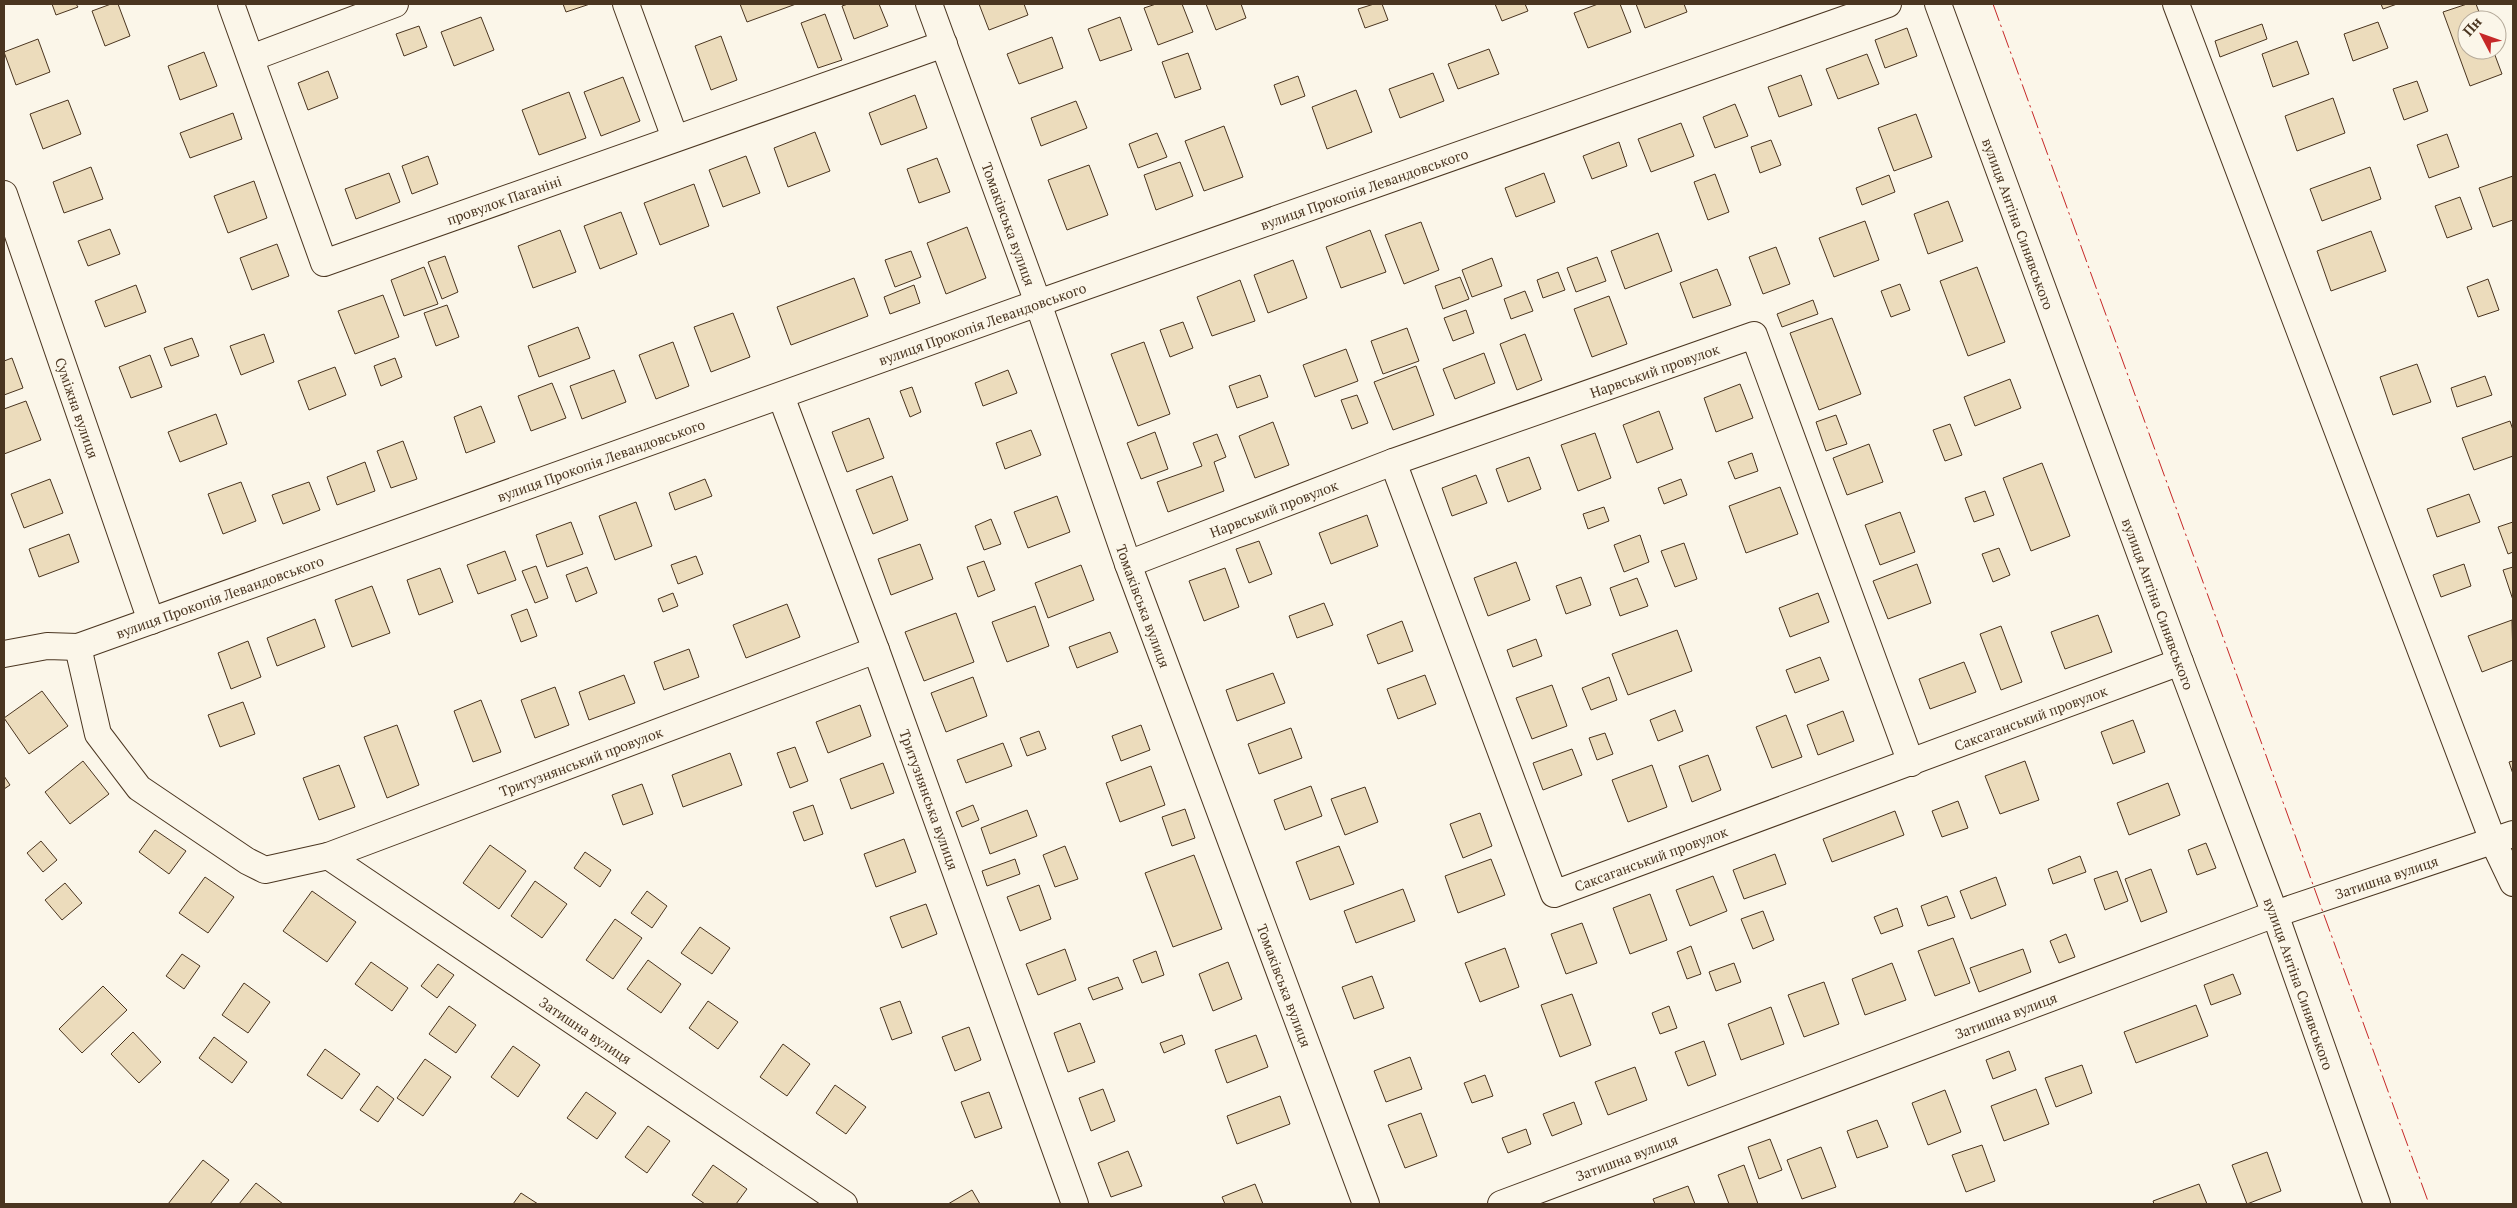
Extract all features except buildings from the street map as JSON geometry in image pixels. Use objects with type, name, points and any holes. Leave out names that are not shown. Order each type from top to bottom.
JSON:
[{"type":"street","name":"провулок Паганіні","points":[[230,4],[324,263],[944,44]]},
{"type":"street","points":[[251,58],[395,4]]},
{"type":"street","points":[[626,4],[674,138]]},
{"type":"street","name":"Томаківська вулиця","points":[[929,4],[1038,304],[1128,564],[1366,1204]]},
{"type":"street","name":"вулиця Прокопія Левандовського","points":[[78,647],[1038,304],[1888,4]]},
{"type":"street","name":"вулиця Антіна Синявського","points":[[1938,4],[2180,662],[2275,914],[2377,1204]]},
{"type":"street","points":[[2176,4],[2503,838],[2513,883]]},
{"type":"street","name":"Суміжна вулиця","points":[[4,194],[151,622]]},
{"type":"street","name":"Нарвський провулок","points":[[1128,564],[1393,462],[1754,335],[1911,764]]},
{"type":"street","name":"Тритузнянська вулиця","points":[[781,396],[876,650],[1075,1204]]},
{"type":"street","name":"Саксаганський провулок","points":[[1393,462],[1554,894],[1911,764],[2180,662]]},
{"type":"street","points":[[4,654],[47,646],[78,647]]},
{"type":"street","name":"Тритузнянський провулок","points":[[78,647],[98,734],[139,788],[247,861],[265,870],[328,856],[876,650]]},
{"type":"street","name":"Затишна вулиця","points":[[1501,1204],[2275,914],[2503,838]]},
{"type":"street","name":"Затишна вулиця","points":[[328,856],[844,1204]]},
{"type":"power","points":[[1993,4],[2429,1204]]}]
